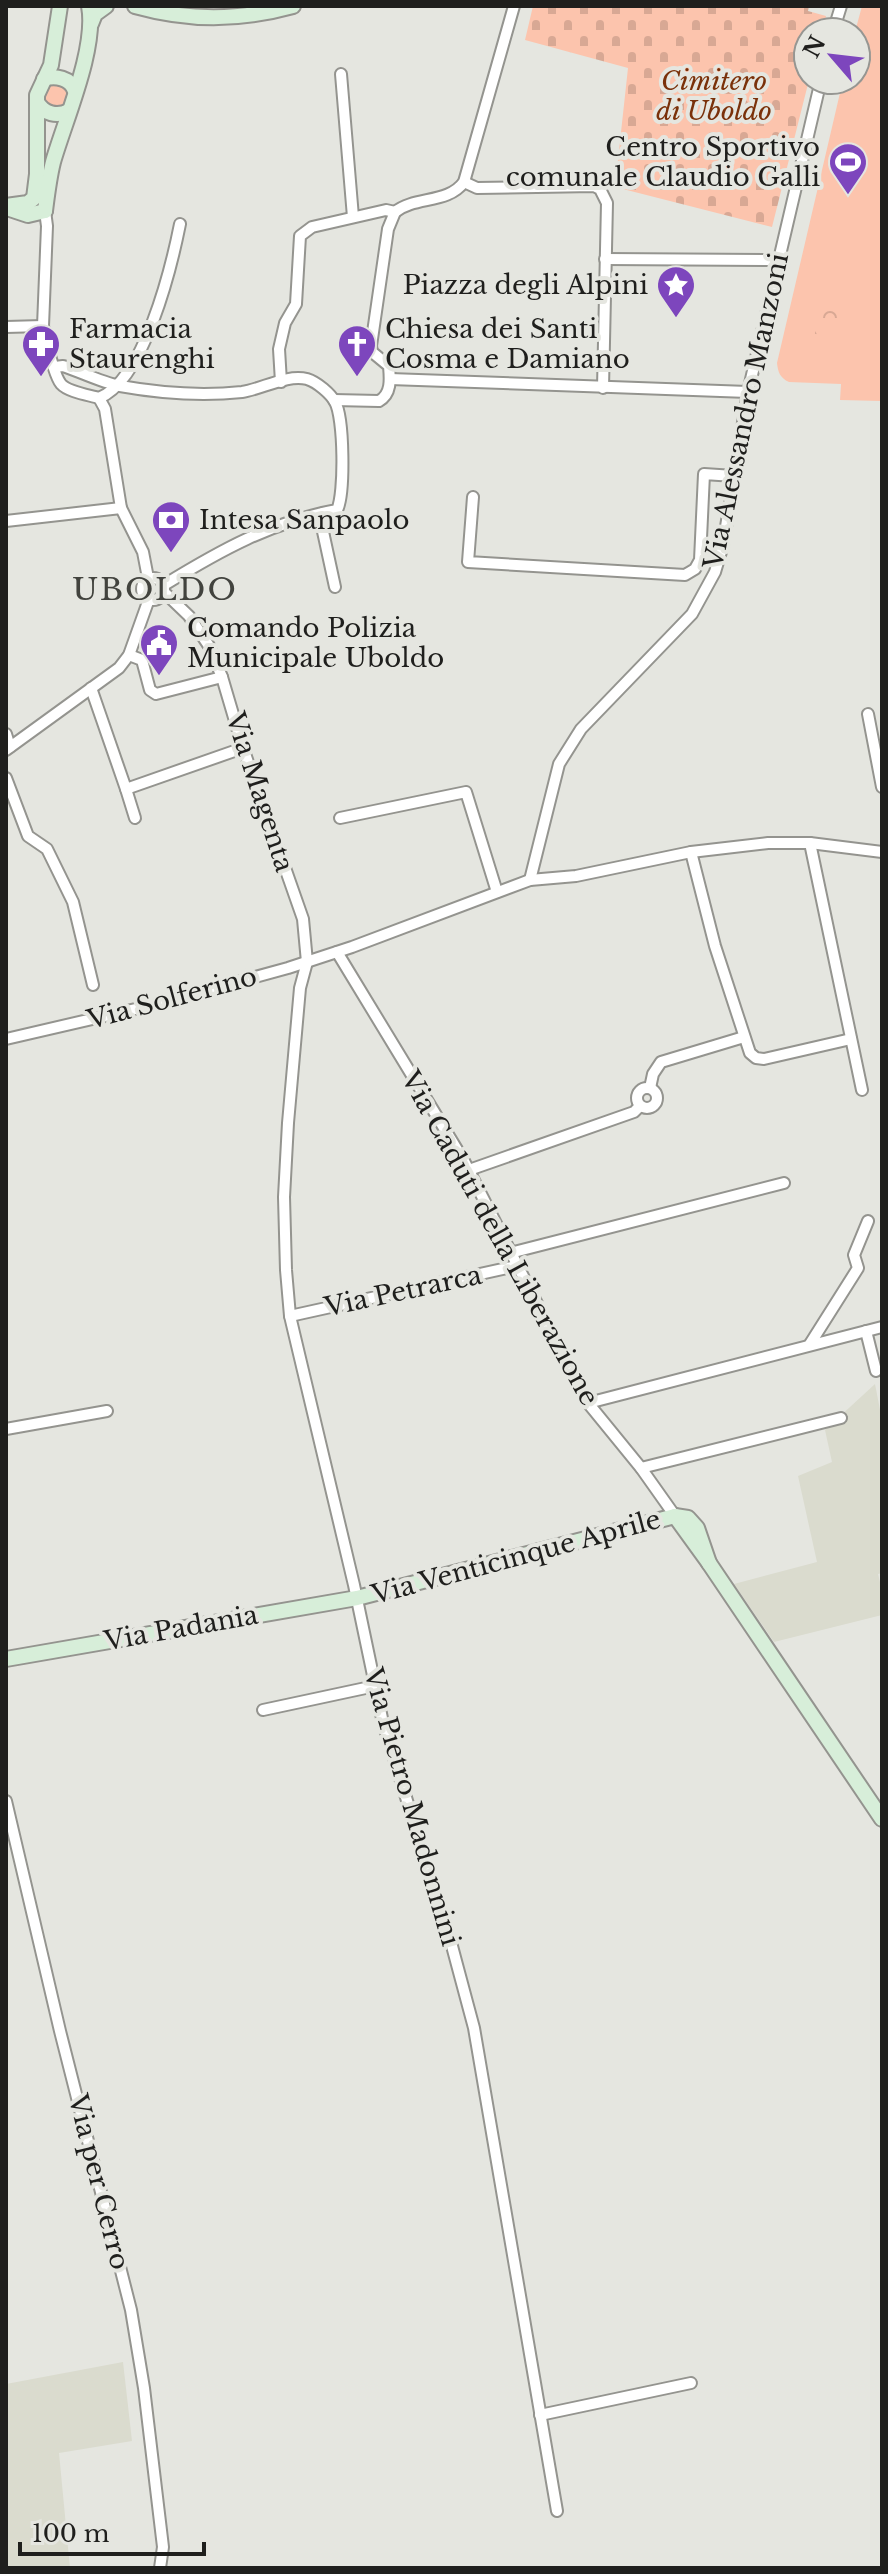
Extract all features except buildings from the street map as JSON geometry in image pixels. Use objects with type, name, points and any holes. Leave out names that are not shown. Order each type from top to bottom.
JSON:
[{"type":"street","points":[[89,6],[91,24]]},
{"type":"street","points":[[45,211],[52,168],[91,24],[95,14],[106,6]]},
{"type":"street","points":[[135,6],[203,19],[251,16],[293,6]]},
{"type":"street","points":[[334,400],[379,401],[385,398],[390,379],[388,362],[372,352],[371,346],[388,229],[395,212],[403,205],[449,194],[458,190],[464,182],[514,6]]},
{"type":"street","points":[[58,7],[51,65],[39,87],[37,102],[37,187],[45,211],[47,234],[43,326],[63,386],[99,398],[113,392],[118,386],[133,363],[151,324],[172,264],[180,224]]},
{"type":"street","points":[[341,74],[353,217]]},
{"type":"street","points":[[44,79],[66,80],[75,91]]},
{"type":"street","name":"Via Alessandro Manzoni","points":[[530,880],[559,764],[569,746],[581,729],[674,635],[704,595],[715,572],[723,545],[748,392],[817,96]]},
{"type":"street","points":[[37,102],[40,108],[51,113],[69,111]]},
{"type":"street","points":[[464,182],[477,188],[557,185],[594,186],[600,189],[607,203],[603,388]]},
{"type":"street","points":[[6,206],[32,201],[37,187]]},
{"type":"street","points":[[6,206],[28,215],[45,211]]},
{"type":"street","points":[[281,382],[279,349],[285,323],[296,304],[300,236],[312,227],[386,210],[395,212]]},
{"type":"street","points":[[605,259],[777,260]]},
{"type":"street","points":[[6,327],[43,326]]},
{"type":"street","points":[[55,367],[63,366],[118,386],[210,394],[308,379],[334,400],[339,410],[342,490],[337,510],[290,520],[245,540],[164,588],[159,598],[149,599]]},
{"type":"street","points":[[390,379],[748,392]]},
{"type":"street","points":[[99,398],[105,409],[121,508],[143,552],[148,578]]},
{"type":"street","points":[[473,497],[468,562],[685,575],[695,569],[700,560],[704,474],[734,476]]},
{"type":"street","points":[[6,521],[121,508]]},
{"type":"street","points":[[323,513],[322,527],[335,587]]},
{"type":"street","points":[[149,599],[142,591],[143,583],[148,578],[156,577],[164,588]]},
{"type":"street","name":"Via Magenta","points":[[164,588],[189,616],[209,646],[222,677],[243,748],[303,919],[307,962]]},
{"type":"street","points":[[6,734],[8,748],[119,668],[129,655],[149,599]]},
{"type":"street","points":[[129,655],[142,660],[150,690],[156,694],[222,677]]},
{"type":"street","points":[[91,688],[135,818]]},
{"type":"street","points":[[868,714],[882,787]]},
{"type":"street","points":[[126,789],[243,748]]},
{"type":"street","points":[[6,778],[28,836],[47,849],[73,902],[93,985]]},
{"type":"street","points":[[340,818],[466,792],[497,892]]},
{"type":"street","name":"Via Solferino","points":[[6,1039],[157,1004],[307,962],[530,880],[576,876],[691,852],[768,843],[810,843],[882,852]]},
{"type":"street","points":[[810,843],[862,1090]]},
{"type":"street","points":[[691,852],[715,946],[750,1053],[760,1060],[851,1039]]},
{"type":"street","name":"Via Caduti della Liberazione","points":[[337,952],[469,1170],[588,1403],[675,1516],[688,1518],[697,1528],[709,1563],[882,1819]]},
{"type":"street","name":"Via Pietro Madonnini","points":[[307,962],[300,988],[284,1197],[290,1316],[357,1598],[383,1723],[474,2028],[557,2511]]},
{"type":"street","points":[[469,1170],[634,1112],[640,1106],[638,1094],[642,1089],[650,1088],[653,1074],[661,1062],[744,1037]]},
{"type":"street","points":[[510,1253],[784,1183]]},
{"type":"street","points":[[810,1344],[858,1268],[854,1255],[868,1221]]},
{"type":"street","name":"Via Petrarca","points":[[290,1316],[516,1266]]},
{"type":"street","points":[[588,1403],[882,1327]]},
{"type":"street","points":[[866,1331],[876,1371]]},
{"type":"street","points":[[6,1429],[107,1411]]},
{"type":"street","points":[[641,1468],[841,1418]]},
{"type":"street","name":"Via Venticinque Aprile","points":[[357,1598],[675,1516]]},
{"type":"street","name":"Via Padania","points":[[6,1659],[357,1598]]},
{"type":"street","points":[[263,1710],[375,1686]]},
{"type":"street","name":"Via per Cerro","points":[[6,1801],[60,2031],[131,2310],[144,2388],[163,2547],[160,2568]]},
{"type":"street","points":[[540,2415],[691,2383]]},
{"type":"shaded area","points":[[875,1384],[882,1420],[882,1573],[878,1574],[882,1590],[882,1615],[774,1642],[734,1584],[817,1562],[798,1476],[832,1462],[825,1430]]},
{"type":"shaded area","points":[[123,2362],[132,2441],[59,2453],[70,2568],[6,2568],[6,2384]]},
{"type":"green space","name":"Cimitero di Uboldo","points":[[533,6],[809,6],[808,11],[826,16],[792,16],[792,96],[805,96],[772,227],[615,187],[628,68],[525,40]]},
{"type":"green space","name":"Centro Sportivo comunale Claudio Galli","points":[[862,6],[882,6],[882,401],[840,400],[841,384],[789,382],[783,379],[777,363],[839,96],[872,96],[872,16],[859,16]]},
{"type":"green space","points":[[56,84],[64,88],[68,96],[64,104],[56,108],[48,104],[44,96],[48,88]]},
{"type":"green space","points":[[817,302],[840,303],[839,335],[815,334]]},
{"type":"place","name":"Centro Sportivo comunale Claudio Galli","points":[[848,196]]},
{"type":"place","name":"Piazza degli Alpini","points":[[676,319]]},
{"type":"place","name":"Farmacia Staurenghi","points":[[41,378]]},
{"type":"place","name":"Chiesa dei Santi Cosma e Damiano","points":[[357,378]]},
{"type":"place","name":"Intesa Sanpaolo","points":[[171,554]]},
{"type":"place","name":"Comando Polizia Municipale Uboldo","points":[[159,677]]},
{"type":"district","name":"UBOLDO","points":[[155,590]]}]
